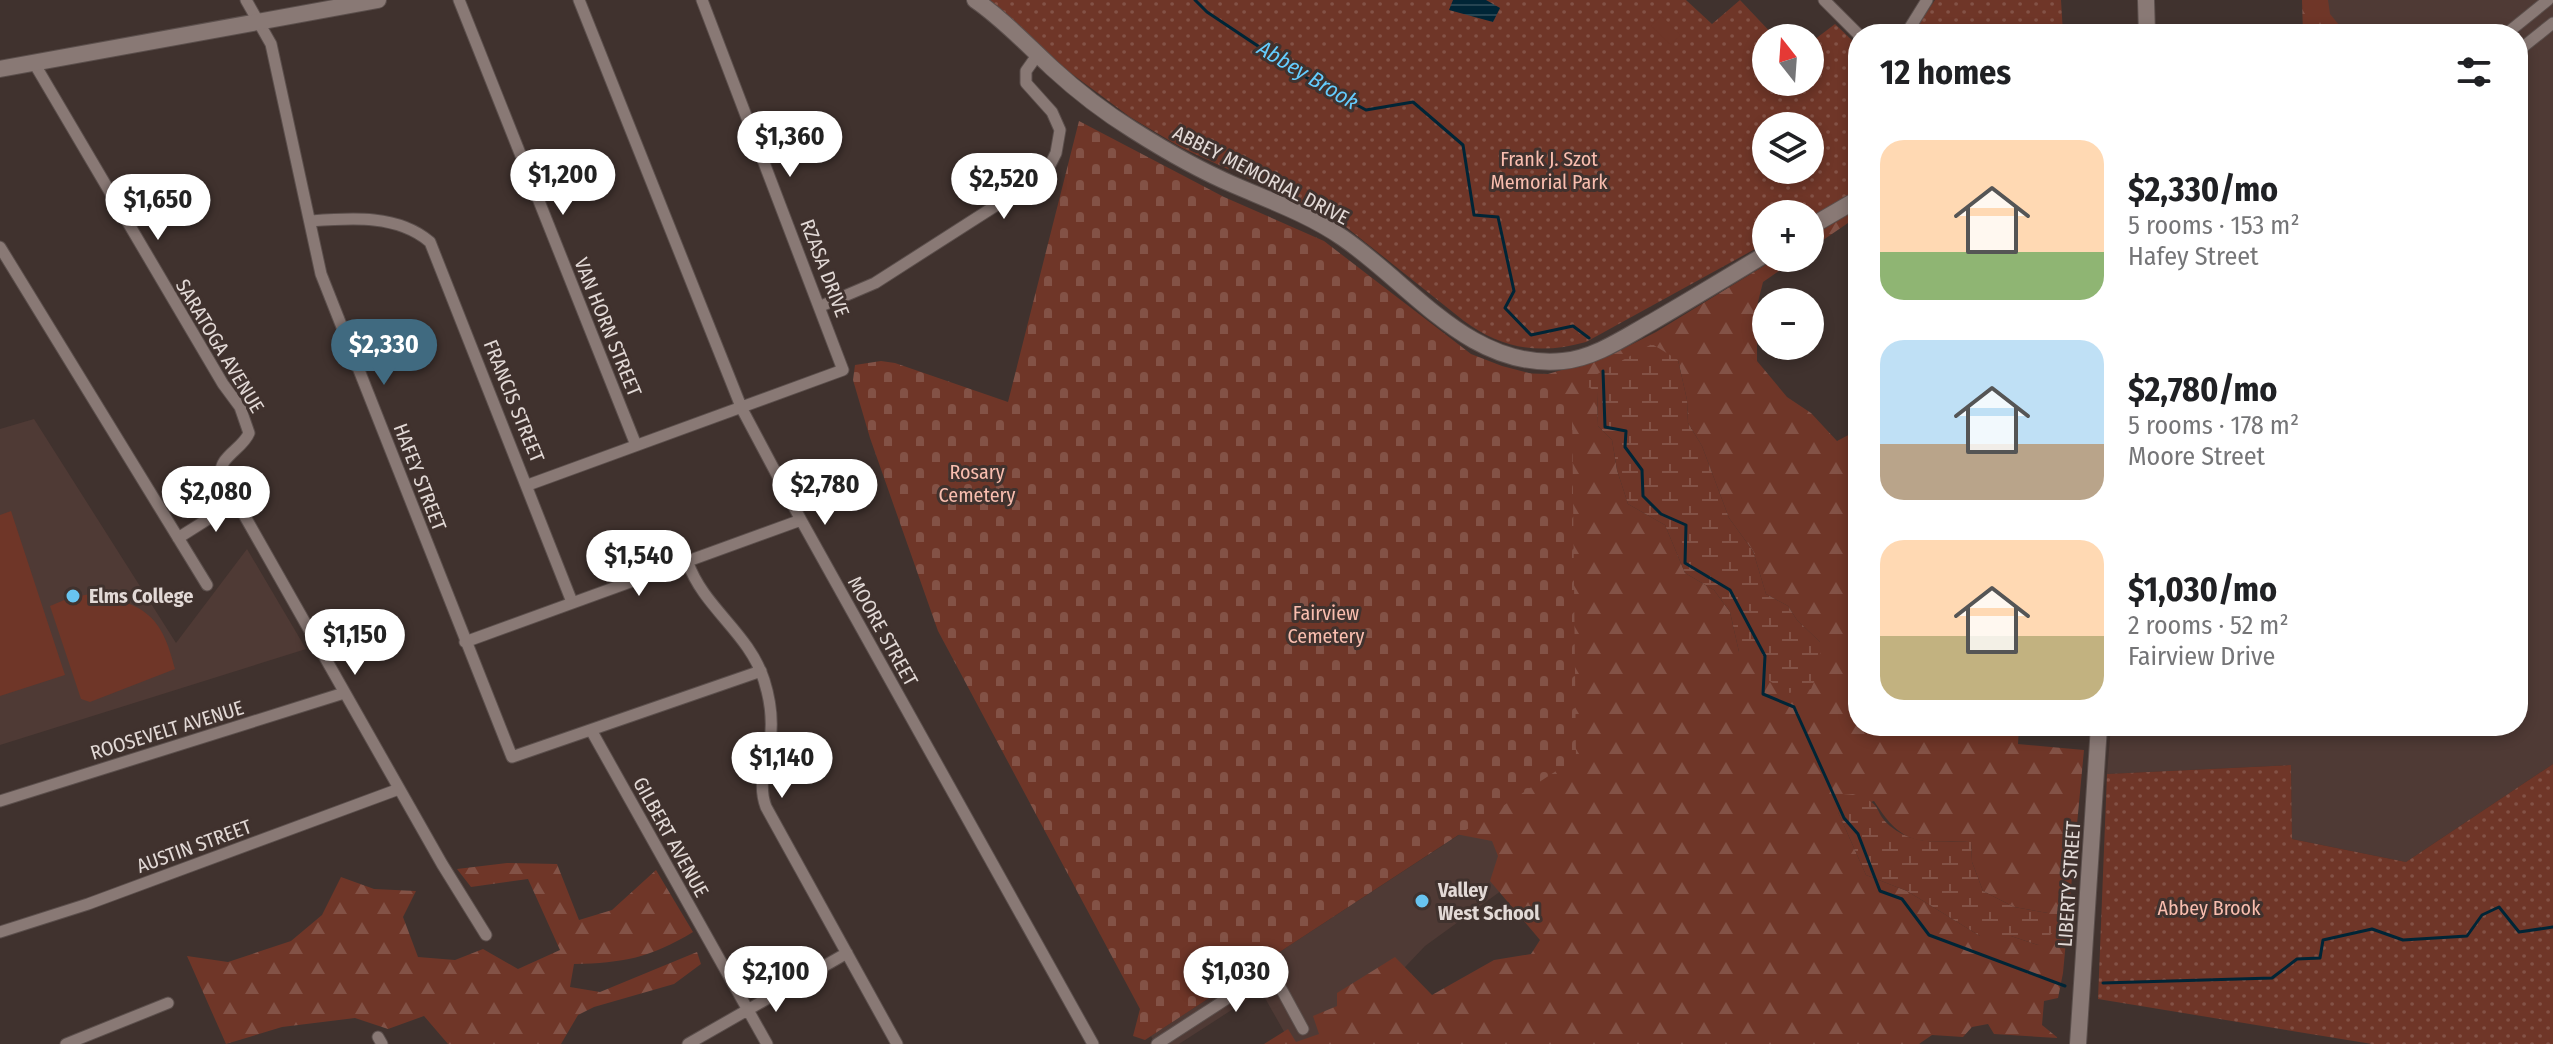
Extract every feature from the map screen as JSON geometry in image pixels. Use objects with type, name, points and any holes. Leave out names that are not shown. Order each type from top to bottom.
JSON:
[{"type":"main road","name":"ABBEY MEMORIAL DRIVE","points":[[975,0],[1090,100],[1142,136],[1208,173],[1333,231],[1463,334],[1487,349],[1513,358],[1560,361],[1584,356],[1628,336],[1752,262]]},
{"type":"main road","points":[[2146,0],[2147,24]]},
{"type":"main road","points":[[0,69],[367,1]]},
{"type":"main road","points":[[1824,219],[1848,205]]},
{"type":"main road","name":"LIBERTY STREET","points":[[2078,1044],[2098,736]]},
{"type":"street","name":"HAFEY STREET","points":[[246,0],[271,44],[325,284],[512,757],[591,730]]},
{"type":"street","name":"VAN HORN STREET","points":[[459,0],[636,445]]},
{"type":"street","name":"MOORE STREET","points":[[579,0],[742,409],[1093,1044]]},
{"type":"street","name":"RZASA DRIVE","points":[[702,0],[843,370],[742,409]]},
{"type":"street","points":[[1824,0],[1848,24]]},
{"type":"street","points":[[1912,24],[1927,0]]},
{"type":"street","points":[[2518,24],[2548,0]]},
{"type":"street","points":[[2528,43],[2553,23]]},
{"type":"street","points":[[821,306],[875,283],[1048,169],[1056,153],[1060,130],[1052,112],[1026,83],[1026,71],[1038,54]]},
{"type":"street","name":"SARATOGA AVENUE","points":[[34,63],[129,229],[246,420],[249,433],[246,440],[220,469],[235,502],[486,935]]},
{"type":"street","name":"FRANCIS STREET","points":[[310,221],[355,218],[406,227],[418,231],[430,242],[572,602]]},
{"type":"street","points":[[0,247],[207,585]]},
{"type":"street","points":[[528,485],[742,409]]},
{"type":"street","points":[[178,538],[235,502]]},
{"type":"street","points":[[465,642],[801,520]]},
{"type":"street","points":[[688,563],[703,594],[743,639],[761,671],[771,727],[762,777],[763,800],[897,1044]]},
{"type":"street","points":[[591,730],[761,671]]},
{"type":"street","name":"ROOSEVELT AVENUE","points":[[0,801],[344,693]]},
{"type":"street","name":"GILBERT AVENUE","points":[[591,730],[767,1044]]},
{"type":"street","name":"AUSTIN STREET","points":[[0,932],[88,904],[399,789]]},
{"type":"street","points":[[688,1044],[847,953]]},
{"type":"street","points":[[1157,1044],[1271,970],[1303,1029]]},
{"type":"street","points":[[66,1044],[83,1041],[168,1003]]},
{"type":"shaded area","points":[[2324,0],[2553,0],[2553,764],[2406,862],[2292,839],[2291,765],[2107,774],[2110,736],[2528,736],[2528,24],[2306,24]]},
{"type":"shaded area","name":"Elms College","points":[[34,419],[176,643],[247,549],[306,649],[0,745],[0,429]]},
{"type":"shaded area","name":"Valley West School","points":[[1517,797],[1549,856],[1425,946],[1332,1044],[1291,1044],[1261,991],[1179,1044],[1155,1044],[1151,1036]]},
{"type":"green space","name":"Frank J. Szot Memorial Park","points":[[990,0],[1686,0],[1712,24],[1740,0],[1763,24],[1752,24],[1752,96],[1824,96],[1824,32],[1835,24],[1848,36],[1848,196],[1824,210],[1824,200],[1752,200],[1752,251],[1586,342],[1569,346],[1522,347],[1493,338],[1464,321],[1336,219],[1182,148],[1130,117],[1068,71]]},
{"type":"green space","points":[[1935,0],[2061,0],[2062,24],[1919,24]]},
{"type":"green space","points":[[2302,0],[2328,0],[2330,14],[2338,24],[2303,24]]},
{"type":"green space","points":[[1661,15],[1680,35],[1671,45],[1651,26]]},
{"type":"green space","name":"Fairview Cemetery","points":[[1079,121],[1224,197],[1324,241],[1471,354],[1533,374],[1572,405],[1576,758],[1145,1040],[1133,1036],[1140,1009],[938,631],[870,438],[853,380],[855,365],[881,361],[1008,402]]},
{"type":"green space","points":[[1848,214],[1848,223],[1824,239],[1824,229]]},
{"type":"green space","points":[[1754,272],[1778,272],[1763,282],[1762,288],[1752,288],[1752,360],[1757,360],[1787,397],[1811,413],[1837,441],[1848,435],[1848,736],[2018,736],[2018,744],[2084,750],[2063,973],[2058,998],[2044,1001],[2042,1025],[2058,1038],[1994,1034],[1988,1024],[1972,1027],[1963,1037],[1932,1035],[1919,1044],[1264,1044],[1288,1029],[1296,1042],[1319,1034],[1313,1016],[1337,1006],[1337,993],[1395,957],[1432,995],[1494,960],[1531,954],[1540,940],[1490,881],[1498,856],[1492,841],[1445,832],[1472,358],[1515,373],[1548,374],[1609,356],[1656,332]],"holes":[[[1678,360],[1687,400],[1688,423],[1702,446],[1729,518],[1753,551],[1766,594],[1788,606],[1797,620],[1820,642],[1739,652],[1730,612],[1714,590],[1685,573],[1665,525],[1628,504],[1617,470],[1612,440],[1598,426],[1597,392]],[[1874,801],[1894,827],[1914,839],[1971,841],[1972,862],[1983,891],[2014,907],[2048,913],[2038,945],[2011,936],[1980,936],[1907,891],[1866,875],[1838,812]]]},
{"type":"green space","points":[[1652,344],[1678,360],[1687,400],[1688,423],[1702,446],[1729,518],[1753,551],[1766,594],[1788,606],[1797,620],[1820,642],[1821,665],[1811,689],[1789,693],[1758,674],[1761,656],[1739,652],[1730,612],[1714,590],[1685,573],[1665,525],[1628,504],[1617,470],[1612,440],[1598,426],[1597,392],[1581,383]]},
{"type":"green space","points":[[11,511],[65,675],[0,696],[0,515]]},
{"type":"green space","points":[[90,594],[124,602],[148,615],[164,636],[175,669],[90,702],[81,699],[50,606]]},
{"type":"green space","name":"Abbey Brook","points":[[2553,764],[2553,1044],[2372,1044],[2098,999],[2107,774],[2291,765],[2292,839],[2406,862]]},
{"type":"green space","points":[[1853,794],[1874,804],[1890,826],[1909,837],[1929,841],[1971,841],[1972,862],[1983,891],[2014,907],[2048,913],[2056,930],[2038,945],[2011,936],[1980,936],[1907,891],[1866,875],[1838,812],[1843,795]]},
{"type":"green space","points":[[507,863],[557,864],[579,920],[612,910],[656,870],[693,932],[663,948],[636,957],[574,964],[570,987],[600,992],[697,952],[701,964],[674,984],[594,1007],[578,1015],[561,1044],[448,1044],[424,1016],[388,1029],[355,1018],[282,1027],[226,1044],[187,956],[228,962],[291,941],[322,915],[341,877],[374,889],[416,891],[403,917],[418,957],[455,960],[483,949],[518,969],[560,950],[528,879],[471,887],[457,869]]},
{"type":"water","points":[[1453,0],[1486,0],[1500,8],[1493,22],[1449,10]]},
{"type":"waterway","name":"Abbey Brook","points":[[1195,0],[1207,12],[1300,74],[1366,110],[1413,102],[1463,145],[1474,215],[1498,217],[1514,291],[1505,308],[1531,335],[1573,326],[1589,338]]},
{"type":"waterway","name":"Abbey Brook","points":[[1603,371],[1605,427],[1626,431],[1625,447],[1642,470],[1643,496],[1661,514],[1686,525],[1685,563],[1730,590],[1765,656],[1763,694],[1794,707],[1844,818],[1858,834],[1880,891],[1902,899],[1929,935],[2065,986]]},
{"type":"waterway","name":"Abbey Brook","points":[[2103,983],[2272,978],[2297,959],[2320,958],[2323,940],[2372,929],[2403,940],[2467,936],[2482,915],[2499,907],[2519,932],[2553,927]]},
{"type":"place","name":"Elms College","points":[[73,596]]},
{"type":"place","name":"Valley West School","points":[[1422,901]]},
{"type":"park label","name":"Rosary Cemetery","points":[[977,484]]}]
